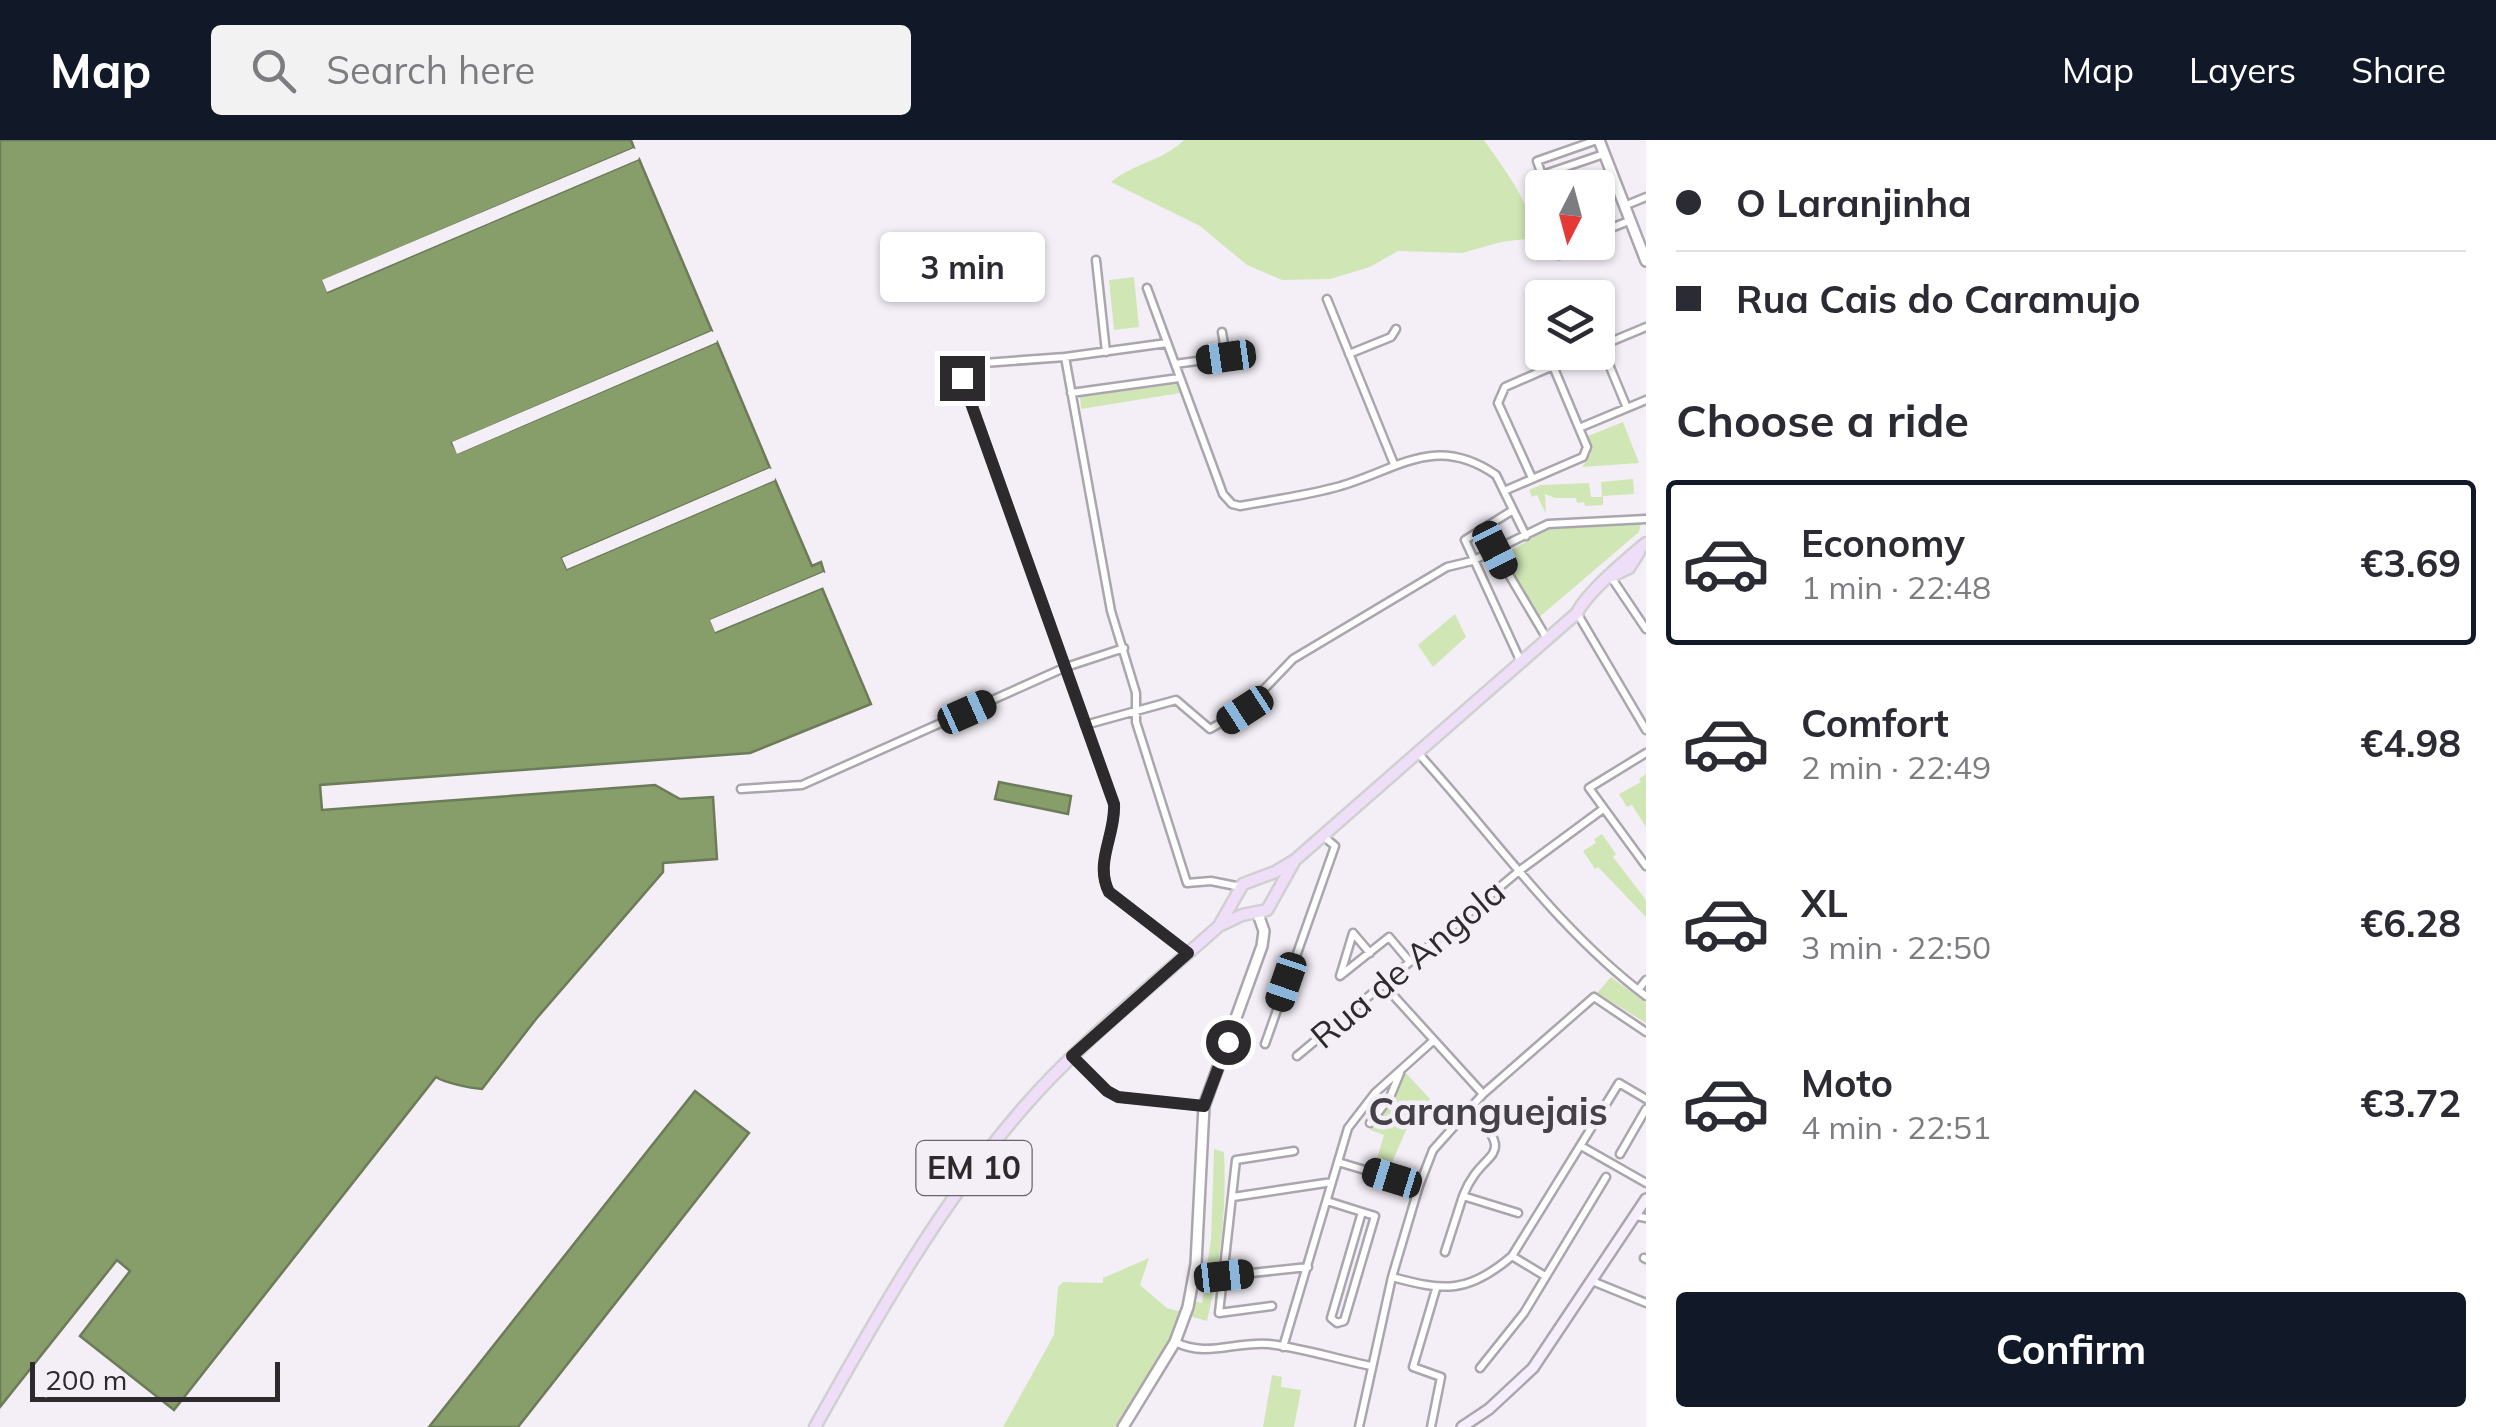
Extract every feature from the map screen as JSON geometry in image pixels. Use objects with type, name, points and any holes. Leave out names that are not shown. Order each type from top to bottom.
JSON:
[{"type":"main road","name":"EM 10","points":[[1219,926],[1240,889],[1295,860],[1611,577],[1628,568],[1644,544]]},
{"type":"main road","name":"EM 10","points":[[815,1427],[950,1202],[1026,1104],[1072,1056],[1219,926],[1242,914],[1255,914],[1272,903],[1295,860]]},
{"type":"main road","points":[[1256,879],[1272,888],[1272,903]]},
{"type":"main road","points":[[1240,889],[1242,906],[1255,914]]},
{"type":"main road","points":[[1466,1426],[1533,1368],[1641,1217],[1646,1199]]},
{"type":"street","points":[[1604,154],[1542,175],[1537,162],[1598,140],[1604,154],[1630,222],[1645,253]]},
{"type":"street","points":[[1624,206],[1646,198]]},
{"type":"street","points":[[1615,227],[1630,222]]},
{"type":"street","points":[[1096,260],[1106,352]]},
{"type":"street","points":[[1147,288],[1225,498],[1234,506],[1336,488],[1394,464],[1448,455],[1496,475],[1526,536]]},
{"type":"street","points":[[1327,298],[1394,464]]},
{"type":"street","points":[[1615,338],[1646,326]]},
{"type":"street","points":[[1349,354],[1391,337],[1396,329]]},
{"type":"street","points":[[1175,364],[1226,357],[1222,332]]},
{"type":"street","points":[[1167,343],[1066,358],[970,364],[962,368],[962,378],[1114,804],[1104,881],[1109,892],[1188,953]]},
{"type":"street","points":[[1066,358],[1111,611],[1136,693],[1136,722],[1187,883],[1210,881],[1240,889]]},
{"type":"street","points":[[1532,478],[1498,403],[1504,387],[1544,370]]},
{"type":"street","points":[[1504,491],[1583,457],[1587,448],[1555,370]]},
{"type":"street","points":[[1610,370],[1627,408]]},
{"type":"street","points":[[1072,393],[1180,378]]},
{"type":"street","points":[[1579,428],[1646,400]]},
{"type":"street","points":[[1513,510],[1465,540],[1520,660]]},
{"type":"street","points":[[1085,724],[1176,700],[1210,730],[1216,728],[1245,710],[1293,659],[1447,567],[1472,561],[1548,524],[1646,520]]},
{"type":"street","points":[[1495,550],[1546,637]]},
{"type":"street","points":[[1611,577],[1645,624]]},
{"type":"street","points":[[1579,606],[1646,730]]},
{"type":"street","points":[[740,789],[802,785],[1066,667],[1124,648]]},
{"type":"street","points":[[1416,752],[1519,871],[1586,942],[1646,996]]},
{"type":"street","points":[[1646,753],[1589,788],[1646,866]]},
{"type":"street","name":"Rua de Angola","points":[[1296,1056],[1519,871],[1604,808]]},
{"type":"street","points":[[1264,1044],[1335,846],[1322,836]]},
{"type":"street","points":[[1123,1427],[1174,1342],[1188,1306],[1196,1264],[1204,1106],[1262,946],[1264,930],[1255,914]]},
{"type":"street","points":[[1370,953],[1353,933],[1340,976],[1355,965],[1370,953],[1388,938],[1410,962]]},
{"type":"street","points":[[1638,990],[1646,980]]},
{"type":"street","points":[[1383,984],[1483,1094]]},
{"type":"street","points":[[1359,1427],[1392,1278],[1419,1186],[1434,1150],[1483,1094],[1594,997],[1646,1032]]},
{"type":"street","points":[[1283,1348],[1348,1128],[1375,1093],[1434,1040]]},
{"type":"street","points":[[1072,1056],[1118,1097],[1204,1106]]},
{"type":"street","points":[[1370,1123],[1390,1097],[1401,1070]]},
{"type":"street","points":[[1392,1278],[1436,1289],[1475,1280],[1497,1269],[1512,1256],[1619,1083],[1646,1099]]},
{"type":"street","points":[[1445,1252],[1463,1196],[1496,1146],[1494,1134],[1471,1108]]},
{"type":"street","points":[[1620,1154],[1646,1108]]},
{"type":"street","points":[[1581,1146],[1646,1183]]},
{"type":"street","points":[[1272,1306],[1219,1313],[1236,1160],[1294,1152]]},
{"type":"street","points":[[1338,1162],[1419,1186]]},
{"type":"street","points":[[1480,1368],[1524,1314],[1606,1177]]},
{"type":"street","points":[[1233,1198],[1332,1182]]},
{"type":"street","points":[[1463,1196],[1518,1213]]},
{"type":"street","points":[[1327,1201],[1375,1216],[1344,1321],[1337,1323],[1331,1318],[1362,1212]]},
{"type":"street","points":[[1512,1256],[1545,1276]]},
{"type":"street","points":[[1224,1276],[1308,1267]]},
{"type":"street","points":[[1592,1281],[1646,1302]]},
{"type":"street","points":[[1431,1427],[1440,1377],[1414,1366],[1436,1289]]},
{"type":"street","points":[[1174,1342],[1190,1350],[1206,1351],[1246,1345],[1283,1348],[1371,1366]]},
{"type":"shaded area","points":[[0,140],[631,140],[634,148],[323,281],[328,292],[639,159],[712,331],[452,443],[458,453],[717,342],[770,468],[562,558],[567,569],[775,480],[812,566],[821,562],[824,572],[711,620],[716,632],[822,588],[871,704],[750,753],[320,785],[322,810],[655,785],[680,799],[713,797],[717,859],[663,863],[663,872],[536,1019],[482,1089],[436,1077],[174,1410],[80,1336],[130,1271],[117,1260],[0,1407]]},
{"type":"shaded area","points":[[1184,140],[1484,140],[1525,206],[1525,239],[1462,253],[1398,251],[1370,267],[1330,279],[1282,280],[1247,265],[1200,226],[1111,182]]},
{"type":"shaded area","points":[[1134,277],[1139,327],[1114,330],[1109,280]]},
{"type":"shaded area","points":[[1177,384],[1180,393],[1081,409],[1080,397]]},
{"type":"shaded area","points":[[1623,422],[1639,463],[1582,467],[1591,454],[1588,436]]},
{"type":"shaded area","points":[[1633,479],[1634,494],[1603,496],[1603,505],[1585,506],[1584,502],[1577,503],[1576,498],[1545,494],[1546,514],[1537,495],[1532,497],[1529,490],[1541,485],[1589,483],[1591,497],[1602,497],[1601,482]]},
{"type":"shaded area","points":[[1641,523],[1639,532],[1537,619],[1503,555],[1549,528]]},
{"type":"shaded area","points":[[1455,614],[1466,637],[1433,667],[1418,645]]},
{"type":"shaded area","points":[[1646,774],[1646,827],[1632,805],[1627,807],[1619,794],[1641,782],[1639,779]]},
{"type":"shaded area","points":[[999,782],[1071,796],[1068,814],[995,799]]},
{"type":"shaded area","points":[[1602,834],[1616,854],[1613,857],[1646,900],[1646,917],[1598,867],[1595,869],[1583,851]]},
{"type":"shaded area","points":[[1611,977],[1646,1003],[1646,1023],[1597,993]]},
{"type":"shaded area","points":[[1406,1073],[1430,1099],[1407,1128],[1389,1169],[1375,1165],[1384,1135],[1370,1130]]},
{"type":"shaded area","points":[[695,1091],[749,1133],[518,1427],[429,1427]]},
{"type":"shaded area","points":[[1214,1149],[1224,1152],[1224,1195],[1219,1258],[1207,1321],[1189,1316],[1193,1301],[1202,1303],[1211,1239]]},
{"type":"shaded area","points":[[1149,1258],[1140,1285],[1167,1308],[1182,1312],[1166,1349],[1115,1427],[1003,1427],[1054,1335],[1058,1287],[1063,1282],[1103,1283],[1103,1278]]},
{"type":"shaded area","points":[[1272,1375],[1282,1377],[1281,1387],[1301,1390],[1294,1427],[1263,1427]]},
{"type":"pier","points":[[634,148],[636,152],[329,283],[637,155],[639,159],[327,292],[322,280]]},
{"type":"pier","points":[[712,331],[714,335],[459,445],[715,338],[717,342],[457,454],[452,442]]},
{"type":"pier","points":[[770,468],[772,473],[568,560],[569,563],[773,475],[775,480],[567,569],[562,558]]},
{"type":"pier","points":[[824,572],[826,577],[717,623],[718,626],[820,583],[826,586],[715,632],[710,620]]},
{"type":"district","name":"Caranguejais","points":[[1488,1112]]},
{"type":"route","points":[[962,378],[1114,804],[1104,881],[1109,892],[1188,953],[1072,1056],[1118,1097],[1204,1106],[1228,1042]]}]
